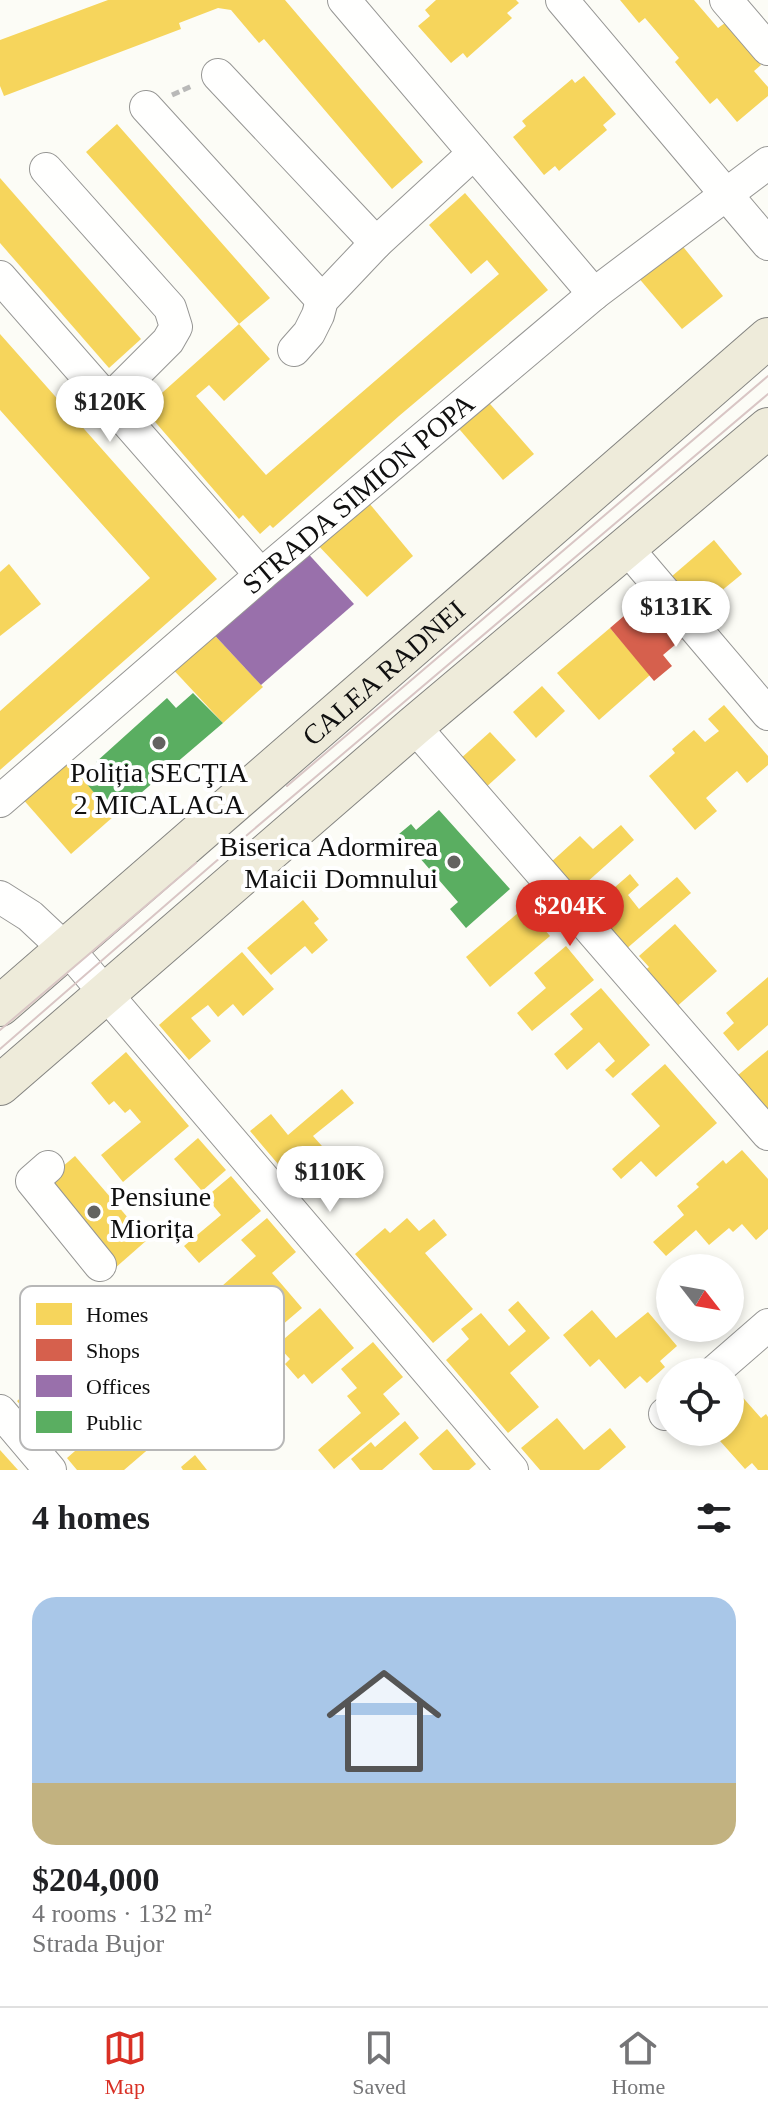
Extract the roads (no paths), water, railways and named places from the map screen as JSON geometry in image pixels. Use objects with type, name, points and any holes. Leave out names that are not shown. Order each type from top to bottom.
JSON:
[{"type":"main road","name":"CALEA RADNEI","points":[[0,1006],[768,338]]},
{"type":"main road","points":[[0,1085],[414,726],[768,428]]},
{"type":"street","points":[[344,0],[594,294]]},
{"type":"street","points":[[562,0],[768,244]]},
{"type":"street","points":[[726,0],[768,49]]},
{"type":"street","points":[[218,75],[376,243]]},
{"type":"street","points":[[146,107],[322,300]]},
{"type":"street","points":[[294,350],[309,333],[322,300],[376,243],[474,153]]},
{"type":"street","name":"STRADA SIMION POPA","points":[[0,801],[261,575],[594,294],[768,163]]},
{"type":"street","points":[[46,169],[170,308],[176,327],[168,341],[109,400]]},
{"type":"street","points":[[0,277],[261,575]]},
{"type":"street","points":[[626,547],[768,714]]},
{"type":"street","points":[[414,726],[768,1134]]},
{"type":"street","points":[[0,897],[30,916],[67,948],[512,1470]]},
{"type":"street","points":[[48,1167],[32,1181],[100,1265]]},
{"type":"street","points":[[730,1358],[768,1325]]},
{"type":"street","points":[[0,1411],[20,1435]]},
{"type":"street","points":[[33,1450],[50,1470]]},
{"type":"tram line","points":[[287,786],[768,376]]},
{"type":"tram line","points":[[0,1049],[214,863],[768,394]]},
{"type":"tram line","points":[[0,1030],[196,863]]},
{"type":"place","name":"Poliția SECŢIA 2 MICALACA","points":[[159,743]]},
{"type":"place","name":"Biserica Adormirea Maicii Domnului","points":[[454,862]]},
{"type":"place","name":"Pensiune Miorița","points":[[94,1212]]}]
